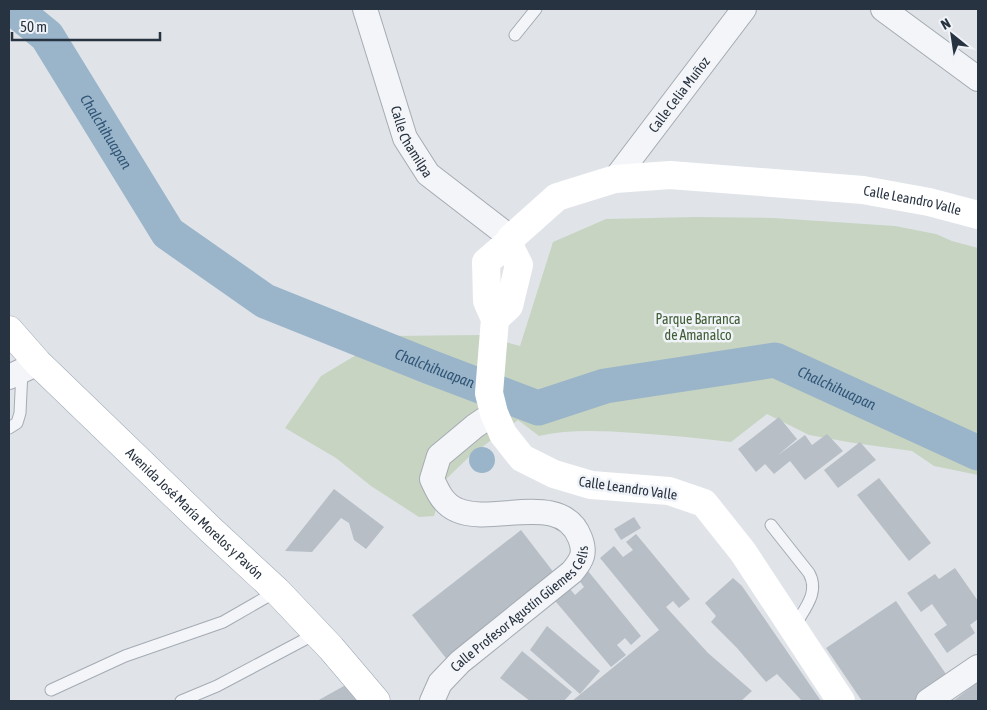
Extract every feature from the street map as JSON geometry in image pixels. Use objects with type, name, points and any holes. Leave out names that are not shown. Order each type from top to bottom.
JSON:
[{"type":"street","name":"Calle Chamilpa","points":[[365,9],[405,138],[428,174],[510,240]]},
{"type":"street","name":"Calle Celia Muñoz","points":[[615,179],[744,9]]},
{"type":"street","points":[[882,9],[978,79]]},
{"type":"street","name":"Calle Leandro Valle","points":[[841,701],[743,552],[704,503],[669,491],[591,485],[554,474],[522,458],[503,434],[491,403],[494,322],[487,301],[486,262],[557,197],[615,179],[670,175],[863,190],[928,202],[978,215]]},
{"type":"street","name":"Avenida José María Morelos y Pavón","points":[[9,330],[23,370],[211,530],[277,591],[317,633],[376,701]]},
{"type":"street","name":"Calle Profesor Agustín Güemes Celis","points":[[432,701],[440,683],[460,662],[572,572],[579,564],[584,552],[579,536],[567,520],[548,512],[485,515],[458,511],[443,501],[432,479],[439,456],[475,426],[491,403]]},
{"type":"street","points":[[928,701],[978,667]]},
{"type":"lane","points":[[515,35],[536,9]]},
{"type":"lane","points":[[9,428],[17,423],[20,413],[23,370]]},
{"type":"lane","points":[[771,525],[814,582],[813,592],[793,628]]},
{"type":"lane","points":[[51,690],[125,656],[224,622],[277,591]]},
{"type":"lane","points":[[180,701],[217,686],[317,633]]},
{"type":"green space","name":"Parque Barranca de Amanalco","points":[[774,218],[895,226],[936,234],[952,241],[978,248],[978,475],[934,466],[912,451],[809,435],[767,414],[731,442],[599,431],[563,432],[539,436],[518,420],[469,457],[440,485],[440,497],[434,516],[419,517],[371,486],[336,458],[285,428],[321,376],[388,336],[480,335],[520,346],[553,242],[606,219]]},
{"type":"water","points":[[482,447],[491,451],[495,460],[491,469],[482,473],[473,469],[469,460],[473,451]]},
{"type":"building","points":[[779,417],[797,439],[777,456],[805,435],[812,445],[827,434],[843,451],[805,480],[790,461],[774,474],[765,464],[756,472],[738,449]]},
{"type":"building","points":[[860,442],[876,460],[838,488],[824,470]]},
{"type":"building","points":[[879,478],[931,543],[909,561],[857,495]]},
{"type":"building","points":[[334,489],[384,527],[366,549],[354,540],[349,523],[341,518],[312,552],[285,551]]},
{"type":"building","points":[[634,517],[641,528],[621,540],[614,529]]},
{"type":"building","points":[[521,530],[558,578],[449,662],[412,615]]},
{"type":"building","points":[[636,534],[690,599],[679,608],[673,601],[666,607],[708,653],[752,691],[741,701],[572,701],[659,630],[600,558],[614,546],[623,557],[633,550],[626,542]]},
{"type":"building","points":[[955,568],[978,601],[978,619],[970,625],[975,633],[947,653],[934,634],[947,625],[932,604],[921,612],[907,593],[935,574],[939,579]]},
{"type":"building","points":[[588,571],[641,636],[631,645],[625,638],[617,645],[626,655],[611,667],[551,596],[566,584],[575,595],[584,587],[578,579]]},
{"type":"building","points":[[733,578],[742,586],[821,701],[802,701],[777,674],[766,682],[737,648],[711,622],[716,616],[705,603]]},
{"type":"building","points":[[896,601],[950,680],[919,701],[862,701],[826,648]]},
{"type":"building","points":[[547,626],[600,671],[580,694],[530,650]]},
{"type":"building","points":[[522,651],[572,692],[564,701],[530,701],[500,678]]},
{"type":"building","points":[[351,682],[364,701],[317,701]]},
{"type":"building","points":[[978,682],[978,701],[953,701]]},
{"type":"waterway","name":"Chalchihuapan","points":[[14,9],[47,36],[168,233],[265,301],[538,408],[605,386],[775,360],[978,453]]}]
